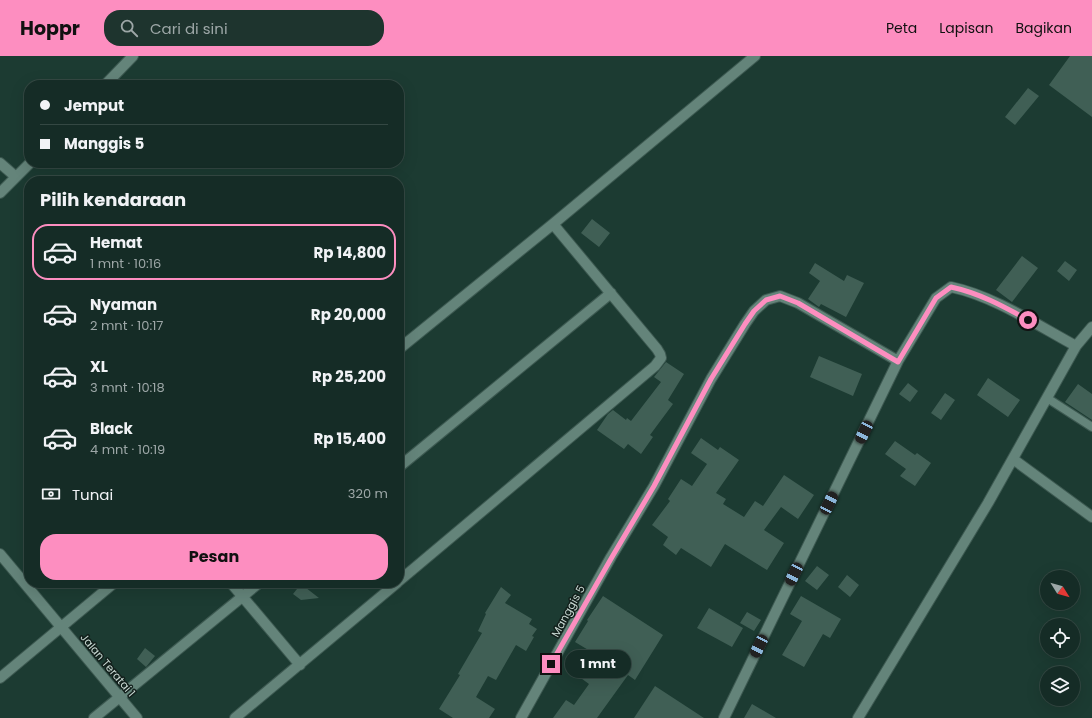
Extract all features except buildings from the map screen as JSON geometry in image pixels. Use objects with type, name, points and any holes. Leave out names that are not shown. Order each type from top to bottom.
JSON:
[{"type":"street","points":[[110,80],[133,56]]},
{"type":"street","points":[[404,344],[553,224],[755,56]]},
{"type":"street","points":[[0,163],[16,177]]},
{"type":"street","points":[[0,193],[25,168]]},
{"type":"street","points":[[404,577],[659,362],[661,358],[657,349],[553,224]]},
{"type":"street","points":[[724,718],[898,362],[936,298],[951,287],[968,290],[991,300],[1076,346]]},
{"type":"street","points":[[404,463],[611,293]]},
{"type":"street","name":"Manggis 5","points":[[521,718],[654,486],[711,379],[754,311],[766,300],[780,296],[798,303],[898,362]]},
{"type":"street","points":[[858,718],[1013,459],[1076,346],[1092,326]]},
{"type":"street","points":[[1013,459],[1092,517]]},
{"type":"street","name":"Jalan Teratai 1","points":[[0,554],[24,583]]},
{"type":"street","name":"Jalan Teratai 1","points":[[28,588],[137,718]]},
{"type":"street","points":[[0,678],[108,588]]},
{"type":"street","points":[[235,588],[300,665]]},
{"type":"street","points":[[94,718],[252,588]]},
{"type":"street","points":[[236,718],[391,588]]},
{"type":"lane","points":[[1047,398],[1092,427]]},
{"type":"route","points":[[551,664],[654,486],[711,379],[754,311],[766,300],[780,296],[798,303],[898,362],[936,298],[951,287],[968,290],[991,300],[1028,320]]}]
